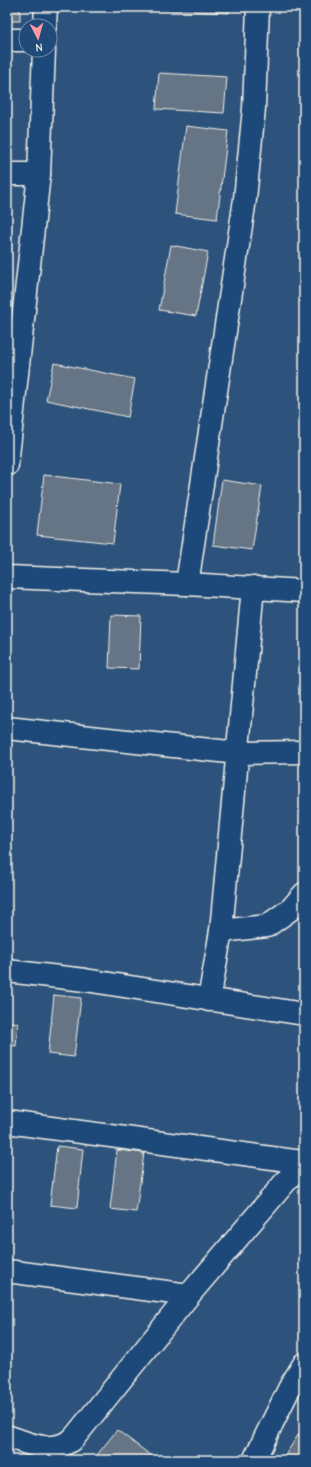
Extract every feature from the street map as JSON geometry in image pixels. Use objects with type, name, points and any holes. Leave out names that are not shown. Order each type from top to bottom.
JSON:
[{"type":"street","points":[[45,18],[46,7]]},
{"type":"street","points":[[187,584],[245,199],[254,108],[258,7]]},
{"type":"street","points":[[7,40],[18,40]]},
{"type":"street","points":[[7,465],[39,174],[44,58]]},
{"type":"street","points":[[7,174],[39,174]]},
{"type":"street","points":[[7,577],[253,587],[304,591]]},
{"type":"street","points":[[209,1000],[221,931],[253,587]]},
{"type":"street","points":[[7,728],[238,753],[304,752]]},
{"type":"street","points":[[221,931],[267,926],[291,909],[304,894]]},
{"type":"street","points":[[7,971],[86,980],[304,1014]]},
{"type":"street","points":[[7,1122],[303,1161]]},
{"type":"street","points":[[7,1436],[28,1444],[47,1448],[58,1447],[73,1439],[189,1295],[303,1161]]},
{"type":"street","points":[[7,1271],[189,1295]]},
{"type":"street","points":[[254,1460],[291,1386],[304,1364]]},
{"type":"building","points":[[7,7],[20,7],[20,18],[18,18],[18,21],[7,21]]},
{"type":"building","points":[[163,7],[230,7],[229,13],[163,10]]},
{"type":"building","points":[[159,73],[227,77],[224,113],[156,109]]},
{"type":"building","points":[[186,126],[228,131],[217,219],[175,214]]},
{"type":"building","points":[[8,198],[8,239],[7,239]]},
{"type":"building","points":[[171,245],[208,252],[196,316],[159,310]]},
{"type":"building","points":[[54,363],[135,379],[128,417],[46,400]]},
{"type":"building","points":[[44,475],[120,484],[113,543],[37,535]]},
{"type":"building","points":[[222,480],[262,486],[252,550],[213,545]]},
{"type":"building","points":[[111,615],[141,616],[139,669],[109,668]]},
{"type":"building","points":[[54,995],[81,998],[74,1057],[48,1054]]},
{"type":"building","points":[[7,1021],[18,1023],[16,1046],[7,1045]]},
{"type":"building","points":[[57,1146],[83,1149],[77,1208],[50,1205]]},
{"type":"building","points":[[117,1150],[144,1153],[136,1212],[110,1209]]},
{"type":"building","points":[[304,1426],[304,1460],[282,1460]]},
{"type":"building","points":[[117,1430],[157,1460],[93,1460]]}]
